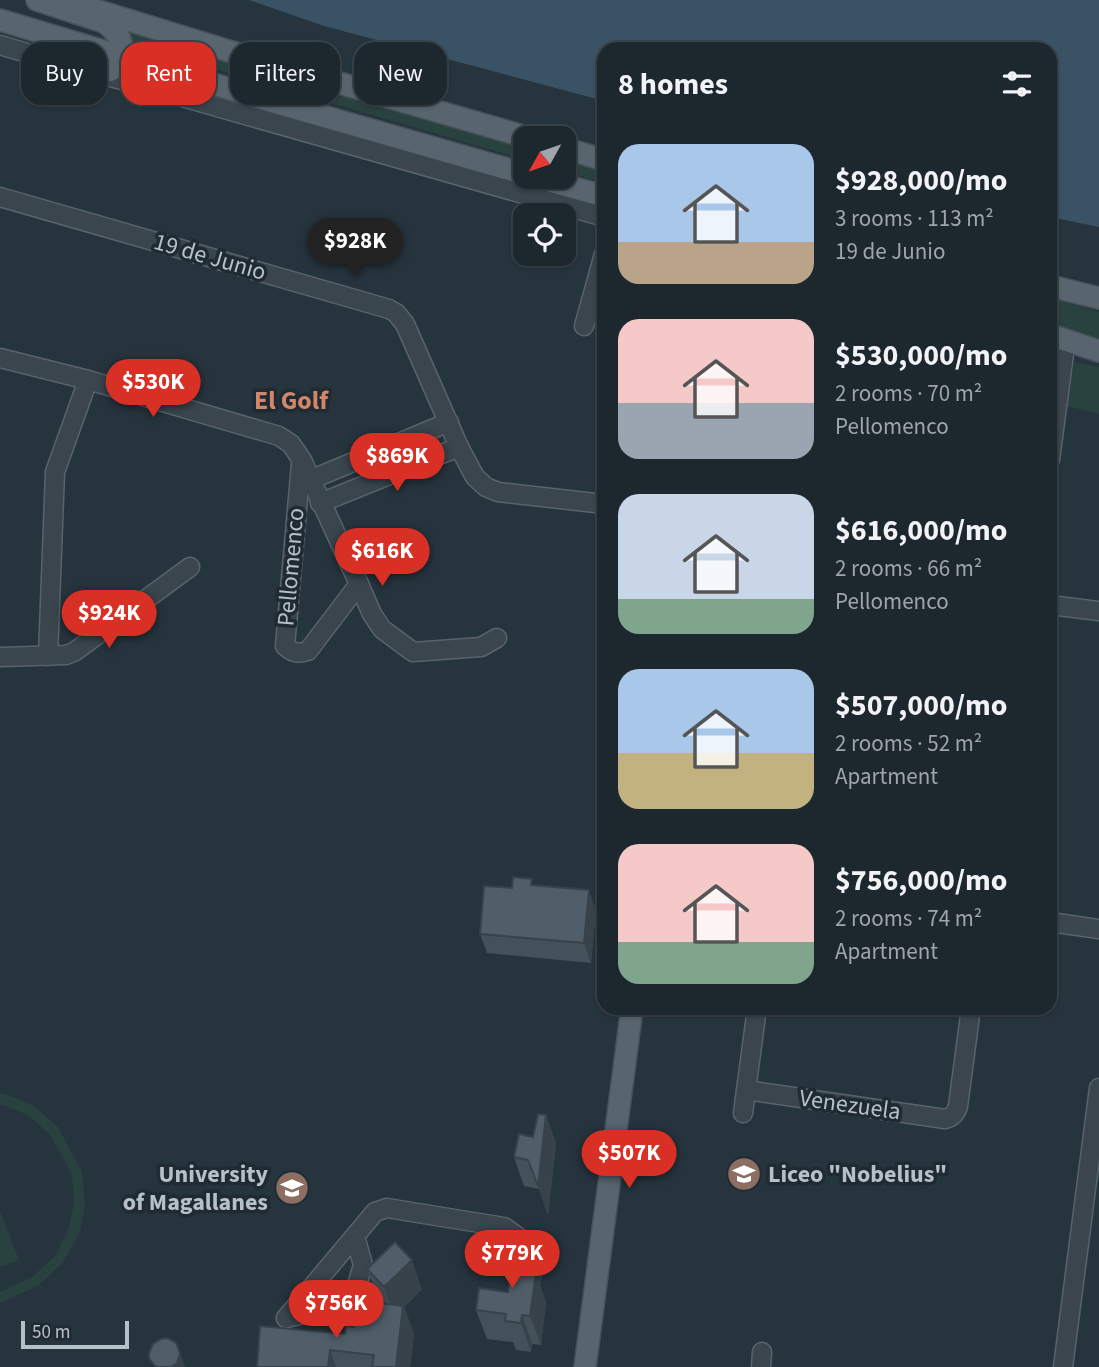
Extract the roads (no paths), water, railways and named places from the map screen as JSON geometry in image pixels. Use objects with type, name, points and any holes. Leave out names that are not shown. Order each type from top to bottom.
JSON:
[{"type":"main road","points":[[37,0],[104,22],[112,27],[121,42]]},
{"type":"main road","points":[[63,0],[513,133]]},
{"type":"main road","points":[[0,20],[121,57]]},
{"type":"main road","points":[[107,70],[116,68],[121,59]]},
{"type":"main road","points":[[284,105],[513,171]]},
{"type":"main road","points":[[576,152],[597,158]]},
{"type":"main road","points":[[576,188],[597,194]]},
{"type":"main road","points":[[1057,288],[1099,298]]},
{"type":"main road","points":[[1057,338],[1099,354]]},
{"type":"main road","points":[[585,1367],[631,1015]]},
{"type":"street","points":[[0,45],[21,51]]},
{"type":"street","points":[[211,105],[597,215]]},
{"type":"street","name":"19 de Junio","points":[[0,197],[389,309],[405,324],[475,477],[492,490],[597,504]]},
{"type":"street","points":[[584,326],[597,279]]},
{"type":"street","points":[[1057,352],[1099,354]]},
{"type":"street","name":"Pellomenco","points":[[0,358],[88,380],[279,436],[291,444],[302,460],[372,614],[382,629],[413,652],[481,647],[496,638]]},
{"type":"street","points":[[48,656],[55,472],[88,380]]},
{"type":"street","points":[[310,480],[449,422]]},
{"type":"street","points":[[320,503],[459,447]]},
{"type":"street","name":"Pellomenco","points":[[302,460],[285,646],[298,654],[308,651],[359,584]]},
{"type":"street","points":[[0,657],[66,655],[74,652],[190,567]]},
{"type":"street","points":[[1057,606],[1099,611]]},
{"type":"street","points":[[1057,923],[1099,929]]},
{"type":"street","points":[[743,1113],[756,1015]]},
{"type":"street","name":"Venezuela","points":[[746,1090],[945,1119],[954,1115],[958,1106],[970,1015]]},
{"type":"street","points":[[1063,1367],[1099,1088]]},
{"type":"street","points":[[355,1236],[363,1265],[357,1285],[342,1301],[326,1310],[286,1318],[375,1212],[387,1208],[504,1227],[531,1249],[538,1265]]},
{"type":"water","points":[[249,0],[1099,0],[1099,227],[1057,218],[1057,42],[597,42],[597,99],[447,59],[447,42],[384,42],[324,26]]},
{"type":"place","name":"Liceo \"Nobelius\"","points":[[744,1174]]},
{"type":"place","name":"University of Magallanes","points":[[292,1188]]},
{"type":"district","name":"El Golf","points":[[291,400]]}]
